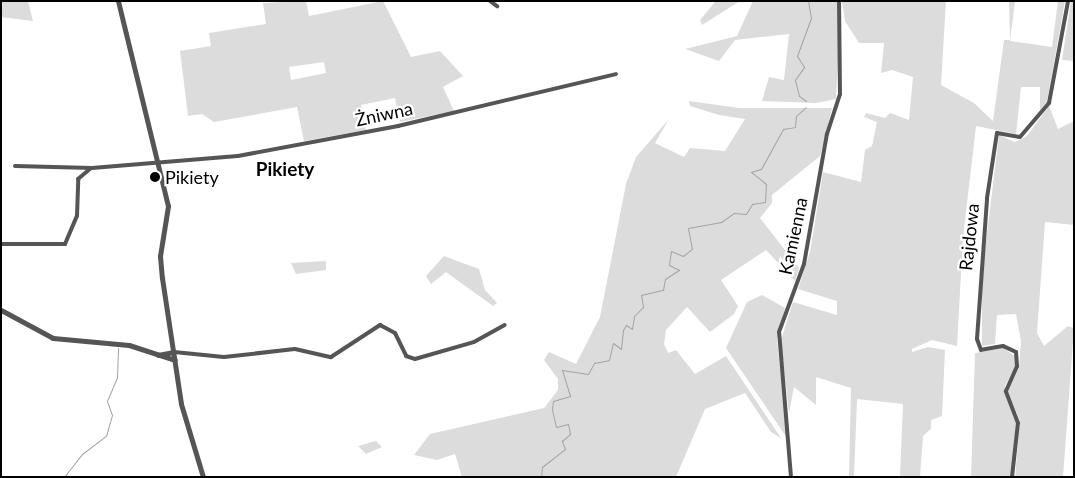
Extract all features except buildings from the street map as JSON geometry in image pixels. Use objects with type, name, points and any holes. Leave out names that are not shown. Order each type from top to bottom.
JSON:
[{"type":"street","points":[[118,1],[155,164],[168,206],[160,264],[181,404],[203,477]]},
{"type":"street","points":[[490,1],[497,6]]},
{"type":"street","name":"Kamienna","points":[[791,477],[780,332],[804,264],[827,134],[840,94],[839,1]]},
{"type":"street","name":"Rajdowa","points":[[1012,477],[1018,423],[1006,391],[1017,366],[1016,352],[1003,346],[981,350],[977,339],[987,198],[997,133],[1020,137],[1049,103],[1068,1]]},
{"type":"street","name":"Żniwna","points":[[14,166],[92,168],[238,156],[359,134],[532,97],[616,74]]},
{"type":"street","points":[[1,244],[65,244],[77,216],[78,179],[92,168]]},
{"type":"street","points":[[1,310],[53,338],[129,345],[175,360]]},
{"type":"street","points":[[158,355],[174,352],[224,356],[287,348],[331,357],[380,325],[395,333],[406,356],[416,359],[474,342],[505,325]]},
{"type":"shaded area","points":[[1,1],[28,1],[33,21],[1,17]]},
{"type":"shaded area","points":[[306,1],[309,16],[383,1],[411,57],[440,51],[463,76],[443,87],[454,111],[400,122],[395,98],[361,105],[366,130],[304,141],[297,107],[214,122],[202,114],[188,116],[180,51],[211,46],[209,33],[266,24],[263,3]],"holes":[[[324,62],[326,73],[291,80],[289,67]]]},
{"type":"shaded area","points":[[716,1],[740,1],[702,25],[700,20]]},
{"type":"shaded area","points":[[753,1],[837,1],[840,22],[836,99],[816,103],[762,101],[769,77],[784,80],[789,34],[735,40],[719,61],[685,49],[737,36]]},
{"type":"shaded area","points":[[842,1],[946,1],[941,85],[974,103],[993,121],[1004,40],[1010,40],[1009,1],[1015,1],[1010,41],[1052,47],[1058,1],[1065,1],[1047,102],[1040,110],[1040,87],[1021,87],[1016,134],[976,126],[963,238],[957,346],[932,340],[912,349],[912,352],[928,347],[945,350],[942,416],[931,420],[931,429],[923,436],[920,477],[900,477],[903,404],[857,399],[854,477],[849,477],[851,388],[816,377],[816,405],[794,387],[789,413],[781,340],[793,302],[837,315],[837,301],[798,289],[810,252],[823,172],[861,182],[865,150],[872,146],[877,122],[864,117],[866,113],[885,118],[890,113],[909,120],[913,77],[892,70],[881,73],[884,43],[859,43],[845,21]]},
{"type":"shaded area","points":[[1071,1],[1074,1],[1074,61],[1062,60]]},
{"type":"shaded area","points":[[689,101],[739,108],[832,108],[820,156],[772,195],[772,203],[760,218],[799,268],[795,281],[766,250],[721,280],[738,306],[734,314],[710,332],[687,307],[666,330],[664,344],[668,353],[676,350],[695,374],[726,356],[781,438],[771,432],[745,393],[705,409],[676,477],[462,477],[455,454],[437,460],[414,455],[430,434],[544,408],[558,390],[558,379],[544,360],[549,352],[576,364],[600,317],[626,184],[636,157],[669,119],[655,143],[684,157],[690,148],[725,151],[745,119],[719,115],[690,106]]},
{"type":"shaded area","points":[[1049,106],[1058,129],[1074,121],[1074,225],[1045,222],[1037,333],[1044,346],[1068,326],[1074,328],[1063,477],[1015,477],[1020,421],[1008,391],[1019,368],[1021,341],[1016,314],[997,315],[995,344],[982,346],[982,275],[999,135],[1015,142],[1027,136]]},
{"type":"shaded area","points":[[444,256],[479,269],[485,290],[497,303],[493,306],[446,272],[431,284],[426,276]]},
{"type":"shaded area","points":[[326,261],[326,270],[296,274],[291,263]]},
{"type":"shaded area","points":[[762,295],[785,308],[777,339],[787,438],[726,348],[747,302]]},
{"type":"shaded area","points":[[1003,348],[1015,356],[1015,367],[1005,386],[1016,422],[1011,477],[971,477],[975,353]]},
{"type":"shaded area","points":[[376,441],[382,447],[366,454],[358,446]]},
{"type":"waterway","points":[[806,101],[799,96],[795,80],[804,67],[797,56],[811,18],[808,1]]},
{"type":"waterway","points":[[541,477],[542,467],[565,449],[562,441],[570,434],[568,424],[556,427],[552,409],[553,401],[570,396],[562,370],[588,374],[594,363],[609,360],[613,343],[621,349],[623,330],[626,325],[632,329],[634,316],[643,307],[641,295],[663,290],[665,279],[679,270],[669,265],[671,251],[683,256],[692,249],[688,228],[721,222],[734,213],[746,214],[752,204],[765,202],[766,184],[751,172],[761,169],[783,129],[795,127],[796,116],[806,107]]},
{"type":"waterway","points":[[64,477],[82,454],[106,436],[112,415],[107,401],[117,378],[118,348]]},
{"type":"place","name":"Pikiety","points":[[155,177]]},
{"type":"district","name":"Pikiety","points":[[285,169]]}]
